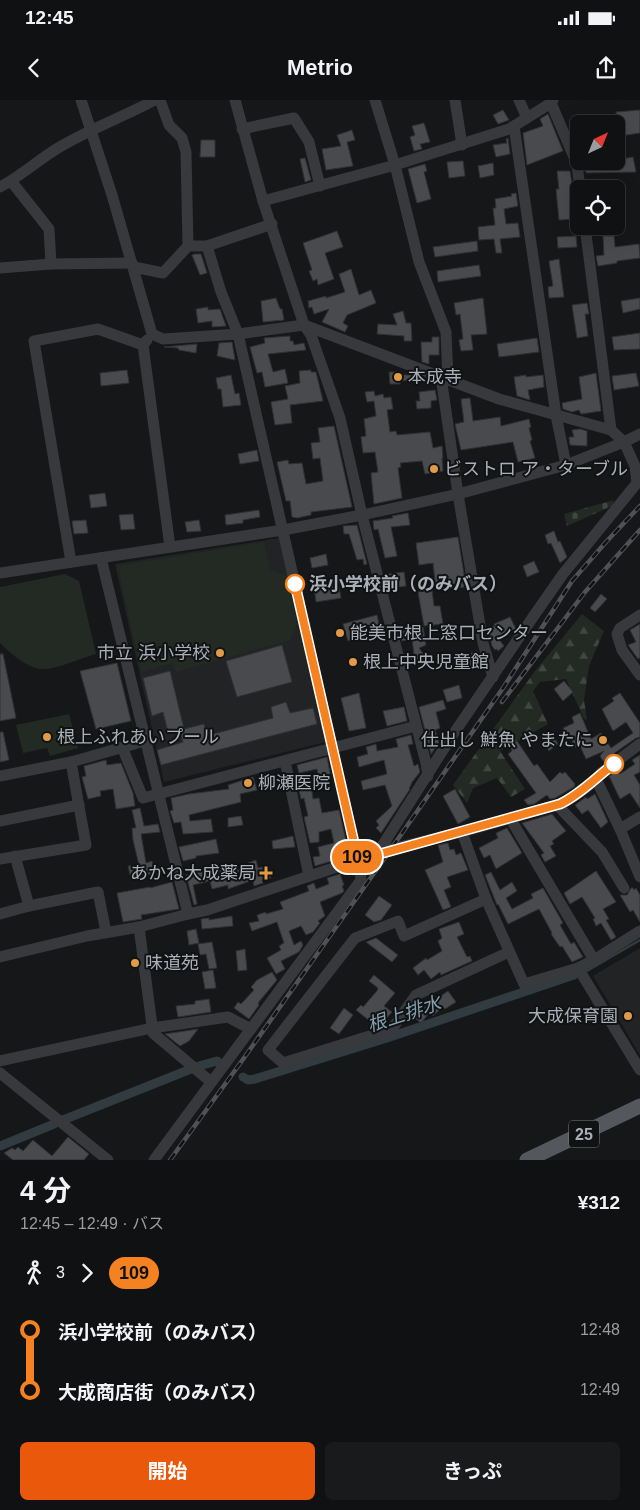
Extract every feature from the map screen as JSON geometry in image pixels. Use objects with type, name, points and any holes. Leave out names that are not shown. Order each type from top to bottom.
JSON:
[{"type":"main road","name":"25","points":[[527,1160],[640,1106]]},
{"type":"street","points":[[81,100],[112,195],[152,334]]},
{"type":"street","points":[[0,187],[57,149],[90,130],[155,100],[169,125],[182,138],[186,152],[188,246],[162,273],[133,265],[51,264],[0,268]]},
{"type":"street","points":[[235,100],[264,201],[304,325],[311,335],[340,418],[362,515],[428,776]]},
{"type":"street","points":[[375,100],[395,165],[420,262],[446,332],[445,378],[458,494],[483,643],[493,677]]},
{"type":"street","points":[[455,100],[462,145]]},
{"type":"street","points":[[519,100],[526,118]]},
{"type":"street","points":[[264,201],[395,165],[509,129],[552,101],[576,164],[579,180]]},
{"type":"street","points":[[242,129],[294,118],[309,142],[320,186]]},
{"type":"street","points":[[514,126],[556,415],[566,465]]},
{"type":"street","points":[[11,181],[49,229],[51,264]]},
{"type":"street","points":[[188,246],[207,246],[272,224]]},
{"type":"street","points":[[586,235],[612,430]]},
{"type":"street","points":[[154,1160],[361,880],[333,747],[238,334],[221,292],[207,246]]},
{"type":"street","points":[[152,334],[163,339],[238,334],[304,325],[499,399],[612,430],[624,442],[637,467],[637,483],[563,574],[450,739],[377,854]]},
{"type":"street","points":[[71,562],[34,341],[98,329],[143,345]]},
{"type":"street","points":[[152,334],[143,345],[170,547]]},
{"type":"street","points":[[0,573],[282,530],[362,515],[458,494],[566,465],[640,434]]},
{"type":"street","points":[[101,558],[188,914]]},
{"type":"street","points":[[640,615],[620,628],[617,634],[622,650],[640,675]]},
{"type":"street","points":[[122,747],[142,798],[416,726]]},
{"type":"street","points":[[0,776],[71,762],[145,741]]},
{"type":"street","points":[[0,957],[106,932],[139,927],[207,910],[377,854],[557,805],[568,800],[640,744]]},
{"type":"street","points":[[286,761],[309,876]]},
{"type":"street","points":[[0,859],[86,845],[71,762]]},
{"type":"street","points":[[596,779],[639,873]]},
{"type":"street","points":[[0,821],[79,805]]},
{"type":"street","points":[[557,805],[602,852],[624,888]]},
{"type":"street","points":[[510,818],[594,960]]},
{"type":"street","points":[[620,829],[640,818]]},
{"type":"street","points":[[462,832],[486,900],[524,984],[578,968],[640,931]]},
{"type":"street","points":[[16,856],[29,906]]},
{"type":"street","points":[[0,914],[98,892],[106,932]]},
{"type":"street","points":[[486,900],[404,936],[398,921],[355,938],[268,1050],[283,1063],[392,1029],[416,995],[509,952]]},
{"type":"street","points":[[139,927],[153,1033],[211,1082]]},
{"type":"street","points":[[578,968],[640,1070]]},
{"type":"street","points":[[0,1061],[152,1028],[228,1016],[251,1029]]},
{"type":"street","points":[[0,1073],[108,1160]]},
{"type":"shaded area","name":"市立 浜小学校","points":[[280,538],[326,742],[164,782],[115,564]]},
{"type":"shaded area","name":"大成保育園","points":[[640,948],[640,1055],[593,976]]},
{"type":"green space","points":[[614,500],[612,506],[567,526],[564,514]]},
{"type":"green space","points":[[264,542],[271,571],[286,575],[297,624],[290,640],[176,672],[172,663],[141,672],[118,566]]},
{"type":"green space","points":[[65,574],[79,581],[96,654],[47,669],[28,665],[15,657],[0,643],[0,587]]},
{"type":"green space","points":[[582,614],[604,631],[589,666],[584,700],[587,720],[584,719],[566,679],[540,682],[533,691],[548,724],[500,751],[525,789],[511,797],[497,778],[473,788],[467,803],[453,785],[535,671]]},
{"type":"green space","name":"根上ふれあいプール","points":[[69,714],[78,748],[50,756],[47,748],[23,753],[16,725]]},
{"type":"building","points":[[503,110],[509,120],[498,124],[493,115]]},
{"type":"building","points":[[640,110],[640,133],[625,135],[625,115],[616,115],[616,112]]},
{"type":"building","points":[[548,114],[563,151],[527,165],[523,133],[543,126],[540,119]]},
{"type":"building","points":[[424,123],[430,142],[420,144],[422,149],[414,151],[410,137],[415,135],[412,126]]},
{"type":"building","points":[[352,130],[355,140],[347,142],[353,166],[326,170],[322,149],[341,146],[337,135]]},
{"type":"building","points":[[508,138],[510,154],[496,157],[493,145],[507,143],[506,139]]},
{"type":"building","points":[[201,140],[215,140],[215,157],[200,157]]},
{"type":"building","points":[[633,157],[636,172],[586,173],[586,170],[625,170],[625,158]]},
{"type":"building","points":[[305,158],[311,180],[305,182],[300,159]]},
{"type":"building","points":[[463,161],[465,176],[449,178],[447,162]]},
{"type":"building","points":[[493,163],[494,175],[480,178],[478,166]]},
{"type":"building","points":[[425,164],[427,171],[424,172],[431,199],[417,203],[408,169]]},
{"type":"building","points":[[557,171],[570,171],[570,219],[559,220],[556,189],[559,189]]},
{"type":"building","points":[[516,193],[518,206],[504,209],[506,224],[518,223],[520,237],[500,239],[502,253],[496,253],[494,239],[479,240],[478,227],[495,225],[493,208],[496,208],[495,199],[512,196],[511,194]]},
{"type":"building","points":[[337,231],[343,247],[325,253],[334,279],[318,285],[317,279],[313,281],[309,271],[312,270],[303,243]]},
{"type":"building","points":[[576,236],[577,247],[558,248],[557,237]]},
{"type":"building","points":[[603,236],[614,236],[615,247],[639,244],[640,258],[598,266],[596,256],[604,255]]},
{"type":"building","points":[[477,241],[478,251],[435,257],[433,247]]},
{"type":"building","points":[[201,254],[207,273],[200,275],[192,255]]},
{"type":"building","points":[[559,259],[564,297],[549,298],[548,287],[553,286],[549,261]]},
{"type":"building","points":[[479,265],[481,276],[438,282],[437,271]]},
{"type":"building","points":[[351,269],[359,295],[371,290],[376,303],[347,315],[343,323],[348,326],[345,332],[322,322],[329,309],[314,314],[312,307],[309,308],[308,301],[345,292],[339,274]]},
{"type":"building","points":[[276,298],[280,309],[282,309],[284,320],[263,322],[261,301]]},
{"type":"building","points":[[483,298],[487,334],[471,335],[473,350],[461,351],[459,340],[463,339],[460,314],[456,315],[454,303]]},
{"type":"building","points":[[640,298],[640,309],[623,313],[621,301]]},
{"type":"building","points":[[587,303],[589,314],[585,314],[588,336],[577,338],[572,305]]},
{"type":"building","points":[[208,307],[208,310],[220,309],[226,326],[212,327],[212,321],[198,323],[196,309]]},
{"type":"building","points":[[403,311],[406,323],[411,323],[412,341],[404,341],[404,336],[377,334],[378,324],[397,325],[393,314]]},
{"type":"building","points":[[640,333],[640,349],[614,350],[612,337]]},
{"type":"building","points":[[290,336],[290,341],[293,341],[294,345],[304,343],[306,350],[268,354],[273,372],[285,369],[288,383],[265,387],[262,372],[257,373],[250,347],[265,343],[264,338]]},
{"type":"building","points":[[432,337],[439,337],[439,355],[429,355],[429,364],[422,362],[421,342],[432,342]]},
{"type":"building","points":[[537,338],[539,352],[499,357],[497,344]]},
{"type":"building","points":[[232,342],[235,360],[217,356],[219,343]]},
{"type":"building","points":[[197,344],[196,353],[179,350],[178,348],[164,347]]},
{"type":"building","points":[[127,370],[129,383],[101,386],[100,373]]},
{"type":"building","points":[[311,370],[311,372],[316,372],[323,401],[290,405],[292,423],[275,425],[271,402],[288,399],[285,386],[300,383],[299,371]]},
{"type":"building","name":"本成寺","points":[[389,372],[400,372],[400,375],[413,375],[415,380],[400,381],[400,384],[390,384]]},
{"type":"building","points":[[596,373],[601,411],[581,414],[579,410],[572,412],[563,409],[562,403],[582,399],[579,377]]},
{"type":"building","points":[[636,373],[639,386],[614,390],[612,376]]},
{"type":"building","points":[[231,375],[235,394],[239,393],[241,405],[223,407],[221,389],[218,389],[216,378]]},
{"type":"building","points":[[526,375],[526,377],[543,375],[544,387],[528,390],[530,400],[517,396],[514,377]]},
{"type":"building","points":[[435,390],[437,400],[431,401],[431,408],[417,409],[416,401],[420,401],[419,392]]},
{"type":"building","points":[[374,391],[375,396],[383,394],[384,398],[391,397],[393,409],[387,410],[390,432],[396,431],[397,435],[430,432],[433,448],[442,446],[443,471],[425,474],[422,461],[400,463],[401,467],[398,468],[402,498],[374,504],[371,473],[378,472],[375,452],[363,453],[361,437],[366,436],[364,419],[376,416],[374,401],[367,402],[365,392]]},
{"type":"building","points":[[470,398],[473,421],[500,417],[501,426],[529,419],[532,440],[530,441],[535,458],[518,462],[513,442],[461,450],[455,424],[464,422],[461,399]]},
{"type":"building","points":[[334,426],[352,507],[311,512],[311,515],[297,518],[292,517],[290,501],[286,501],[277,462],[288,460],[289,464],[302,463],[306,484],[323,481],[320,458],[313,459],[311,443],[320,442],[318,428]]},
{"type":"building","points":[[580,429],[587,431],[587,446],[570,445],[569,437],[574,437],[572,430]]},
{"type":"building","points":[[257,450],[259,461],[240,464],[238,454]]},
{"type":"building","points":[[105,493],[107,506],[91,508],[89,495]]},
{"type":"building","points":[[259,510],[260,517],[243,520],[243,523],[226,525],[225,515]]},
{"type":"building","points":[[408,513],[410,525],[391,527],[397,556],[385,558],[378,529],[374,530],[373,521],[393,518],[392,516]]},
{"type":"building","points":[[133,514],[135,529],[121,530],[119,515]]},
{"type":"building","points":[[86,520],[88,533],[74,534],[72,521]]},
{"type":"building","points":[[199,520],[201,531],[187,532],[185,522]]},
{"type":"building","points":[[357,525],[367,564],[364,565],[363,559],[357,560],[349,534],[344,534],[343,526]]},
{"type":"building","points":[[554,531],[567,557],[560,563],[551,543],[548,544],[545,535]]},
{"type":"building","points":[[458,537],[466,587],[436,589],[433,563],[419,565],[416,543]]},
{"type":"building","points":[[326,554],[328,565],[312,568],[310,558]]},
{"type":"building","points":[[534,561],[539,572],[527,577],[523,566]]},
{"type":"building","points":[[404,572],[406,586],[392,588],[388,574]]},
{"type":"building","points":[[338,583],[341,598],[316,602],[314,587]]},
{"type":"building","points":[[432,590],[434,606],[440,606],[443,624],[424,626],[418,592]]},
{"type":"building","points":[[601,594],[607,599],[595,612],[590,608]]},
{"type":"building","points":[[377,615],[381,633],[348,641],[343,624]]},
{"type":"building","points":[[510,617],[516,629],[497,637],[504,646],[498,651],[497,649],[495,650],[492,646],[488,628]]},
{"type":"building","points":[[640,624],[640,658],[638,659],[628,645],[636,642],[630,630]]},
{"type":"building","points":[[423,627],[426,645],[419,648],[425,656],[410,666],[407,659],[414,654],[412,639],[402,641],[400,631]]},
{"type":"building","points":[[282,645],[292,682],[237,697],[226,661]]},
{"type":"building","points":[[477,651],[481,661],[462,669],[458,658]]},
{"type":"building","points":[[0,654],[3,654],[16,718],[0,721]]},
{"type":"building","points":[[117,663],[131,721],[96,729],[80,671]]},
{"type":"building","points":[[170,671],[184,729],[168,732],[163,712],[152,716],[143,678]]},
{"type":"building","points":[[564,681],[573,692],[563,701],[554,689]]},
{"type":"building","points":[[459,685],[462,698],[447,702],[443,690]]},
{"type":"building","points":[[359,693],[366,728],[349,731],[341,698]]},
{"type":"building","points":[[620,693],[640,723],[640,737],[603,761],[600,756],[604,751],[586,759],[580,746],[576,748],[563,728],[574,723],[572,717],[580,713],[591,739],[601,733],[611,748],[633,733],[626,722],[613,731],[602,709],[614,701],[612,698]]},
{"type":"building","points":[[443,700],[446,709],[436,712],[440,728],[435,730],[439,743],[431,754],[419,707]]},
{"type":"building","points":[[286,702],[290,713],[313,708],[317,724],[161,765],[157,750],[183,742],[180,730],[204,724],[206,736],[273,718],[271,707]]},
{"type":"building","points":[[404,707],[407,721],[387,726],[383,711]]},
{"type":"building","points":[[550,731],[558,744],[549,751],[540,737]]},
{"type":"building","points":[[0,732],[3,732],[9,760],[0,762]]},
{"type":"building","points":[[411,735],[413,744],[408,745],[414,766],[418,764],[420,772],[381,833],[376,828],[379,825],[376,821],[392,806],[385,785],[363,790],[361,781],[387,774],[384,760],[359,767],[357,757],[368,754],[366,747],[376,744],[377,751],[398,747],[396,739]]},
{"type":"building","points":[[517,741],[534,766],[537,764],[550,782],[560,772],[562,774],[565,772],[575,784],[574,787],[555,798],[550,799],[547,795],[534,804],[528,805],[524,800],[536,793],[508,754],[512,751],[510,747]]},
{"type":"building","points":[[640,755],[640,772],[634,775],[640,785],[640,808],[630,793],[620,799],[609,776],[618,771],[620,774],[635,764],[632,760]]},
{"type":"building","points":[[327,757],[331,778],[319,781],[317,769],[299,773],[297,765]]},
{"type":"building","points":[[106,760],[107,765],[121,763],[133,793],[135,806],[116,809],[113,789],[100,791],[101,796],[88,799],[82,777],[86,776],[84,766]]},
{"type":"building","points":[[253,777],[257,790],[240,794],[241,802],[189,815],[190,821],[211,819],[213,832],[183,834],[181,822],[174,823],[170,811],[173,810],[171,798],[229,789],[228,785]]},
{"type":"building","points":[[311,785],[313,799],[319,798],[322,813],[339,810],[349,854],[315,866],[313,857],[320,856],[318,847],[334,843],[331,829],[319,832],[319,842],[310,843],[304,817],[308,816],[304,798],[301,799],[298,786]]},
{"type":"building","points":[[455,789],[470,817],[458,824],[443,796]]},
{"type":"building","points":[[595,794],[608,822],[601,828],[588,810],[582,814],[575,805],[586,797],[587,799]]},
{"type":"building","points":[[140,808],[144,826],[158,824],[160,832],[141,834],[146,863],[152,861],[155,873],[131,879],[128,866],[139,865],[133,840],[132,828],[136,828],[132,810]]},
{"type":"building","points":[[552,814],[566,831],[552,841],[554,844],[550,846],[556,856],[545,862],[541,855],[544,853],[522,823]]},
{"type":"building","points":[[241,816],[243,825],[228,827],[228,818]]},
{"type":"building","points":[[507,828],[522,853],[496,869],[490,855],[484,858],[479,848],[498,838],[496,833]]},
{"type":"building","points":[[293,836],[295,847],[273,849],[272,841]]},
{"type":"building","points":[[216,839],[219,853],[196,856],[196,858],[183,861],[179,847]]},
{"type":"building","points":[[448,843],[450,850],[454,849],[456,855],[461,853],[468,870],[447,877],[451,887],[444,890],[451,907],[443,910],[425,870],[443,862],[438,845]]},
{"type":"building","points":[[256,860],[258,868],[268,866],[271,878],[262,880],[263,883],[254,886],[253,880],[228,889],[228,885],[212,889],[210,881],[193,885],[197,904],[194,905],[186,875],[219,867],[220,870],[235,866],[237,870],[249,866],[248,863]]},
{"type":"building","points":[[596,871],[616,902],[603,909],[609,919],[606,920],[616,937],[611,940],[601,923],[596,926],[593,919],[595,918],[582,897],[570,904],[564,893]]},
{"type":"building","points":[[491,872],[500,890],[512,882],[517,891],[506,898],[512,909],[533,898],[531,894],[543,888],[563,923],[560,925],[571,944],[574,942],[583,957],[572,962],[562,946],[560,947],[551,934],[539,909],[508,924],[497,905],[485,875]]},
{"type":"building","points":[[340,874],[344,891],[320,902],[325,916],[318,921],[320,923],[313,932],[306,935],[301,926],[289,931],[294,945],[301,941],[303,945],[299,952],[281,961],[285,969],[276,974],[267,958],[281,950],[279,946],[284,943],[277,922],[252,931],[249,923],[259,921],[257,915],[283,909],[280,902],[309,891],[307,886],[314,883],[316,889],[329,884],[327,878]]},
{"type":"building","points":[[172,882],[179,909],[141,915],[142,919],[123,922],[117,893],[150,888]]},
{"type":"building","points":[[631,888],[634,890],[636,888],[640,895],[640,922],[633,910],[630,912],[620,895],[627,895]]},
{"type":"building","points":[[379,896],[392,905],[381,920],[374,922],[365,915]]},
{"type":"building","points":[[232,916],[233,926],[202,929],[201,919],[209,918],[209,920]]},
{"type":"building","points":[[459,922],[464,934],[457,937],[467,957],[470,956],[472,961],[441,975],[440,972],[431,979],[424,970],[418,975],[413,968],[426,958],[427,960],[442,951],[438,941],[442,938],[439,929]]},
{"type":"building","points":[[196,929],[199,943],[189,945],[187,931]]},
{"type":"building","points":[[376,938],[398,955],[392,962],[366,942]]},
{"type":"building","points":[[212,942],[217,968],[209,969],[206,954],[200,955],[198,944]]},
{"type":"building","points":[[245,949],[247,970],[238,971],[236,951]]},
{"type":"building","points":[[213,970],[216,988],[205,989],[202,972]]},
{"type":"building","points":[[272,972],[277,980],[258,1003],[259,1005],[249,1019],[234,1008],[238,1002],[241,1004],[254,990],[251,987],[257,980]]},
{"type":"building","points":[[374,975],[395,993],[384,1006],[392,1012],[384,1021],[377,1014],[371,1022],[356,1010],[361,1005],[363,1007],[377,991],[378,988],[369,981]]},
{"type":"building","points":[[448,991],[456,1002],[445,1009],[443,1007],[433,1016],[430,1012],[421,1023],[411,1015],[418,1005],[422,1009]]},
{"type":"building","points":[[209,999],[211,1012],[178,1017],[176,1006],[195,1004],[195,1001]]},
{"type":"building","points":[[344,1008],[353,1015],[339,1034],[330,1028]]},
{"type":"building","points":[[198,1029],[189,1041],[180,1046],[165,1034]]},
{"type":"building","points":[[68,1137],[89,1154],[84,1160],[13,1160],[4,1153],[12,1148],[15,1150],[18,1147],[23,1151],[33,1140],[52,1156]]},
{"type":"waterway","points":[[585,972],[640,940]]},
{"type":"waterway","name":"根上排水","points":[[243,1077],[248,1080],[255,1079],[387,1038],[574,975]]},
{"type":"waterway","name":"根上排水","points":[[199,1066],[217,1061],[219,1063]]},
{"type":"waterway","name":"根上排水","points":[[63,1120],[191,1069]]},
{"type":"waterway","name":"根上排水","points":[[0,1146],[54,1124]]},
{"type":"railway","points":[[170,1160],[244,1058],[503,688],[572,581],[640,506]]},
{"type":"railway","points":[[502,702],[585,592],[640,530]]},
{"type":"bus line","name":"109","points":[[295,584],[358,860],[391,849],[462,832],[560,804],[568,800],[614,764]]},
{"type":"place","name":"本成寺","points":[[398,377]]},
{"type":"place","name":"ビストロ ア・ターブル","points":[[434,469]]},
{"type":"place","name":"浜小学校前（のみバス）","points":[[295,584]]},
{"type":"place","name":"能美市根上窓口センター","points":[[340,633]]},
{"type":"place","name":"市立 浜小学校","points":[[220,653]]},
{"type":"place","name":"根上中央児童館","points":[[353,662]]},
{"type":"place","name":"根上ふれあいプール","points":[[47,737]]},
{"type":"place","name":"仕出し 鮮魚 やまたに","points":[[603,740]]},
{"type":"place","name":"柳瀬医院","points":[[248,783]]},
{"type":"place","name":"あかね大成薬局","points":[[266,873]]},
{"type":"place","name":"味道苑","points":[[135,963]]},
{"type":"place","name":"大成保育園","points":[[628,1016]]}]
